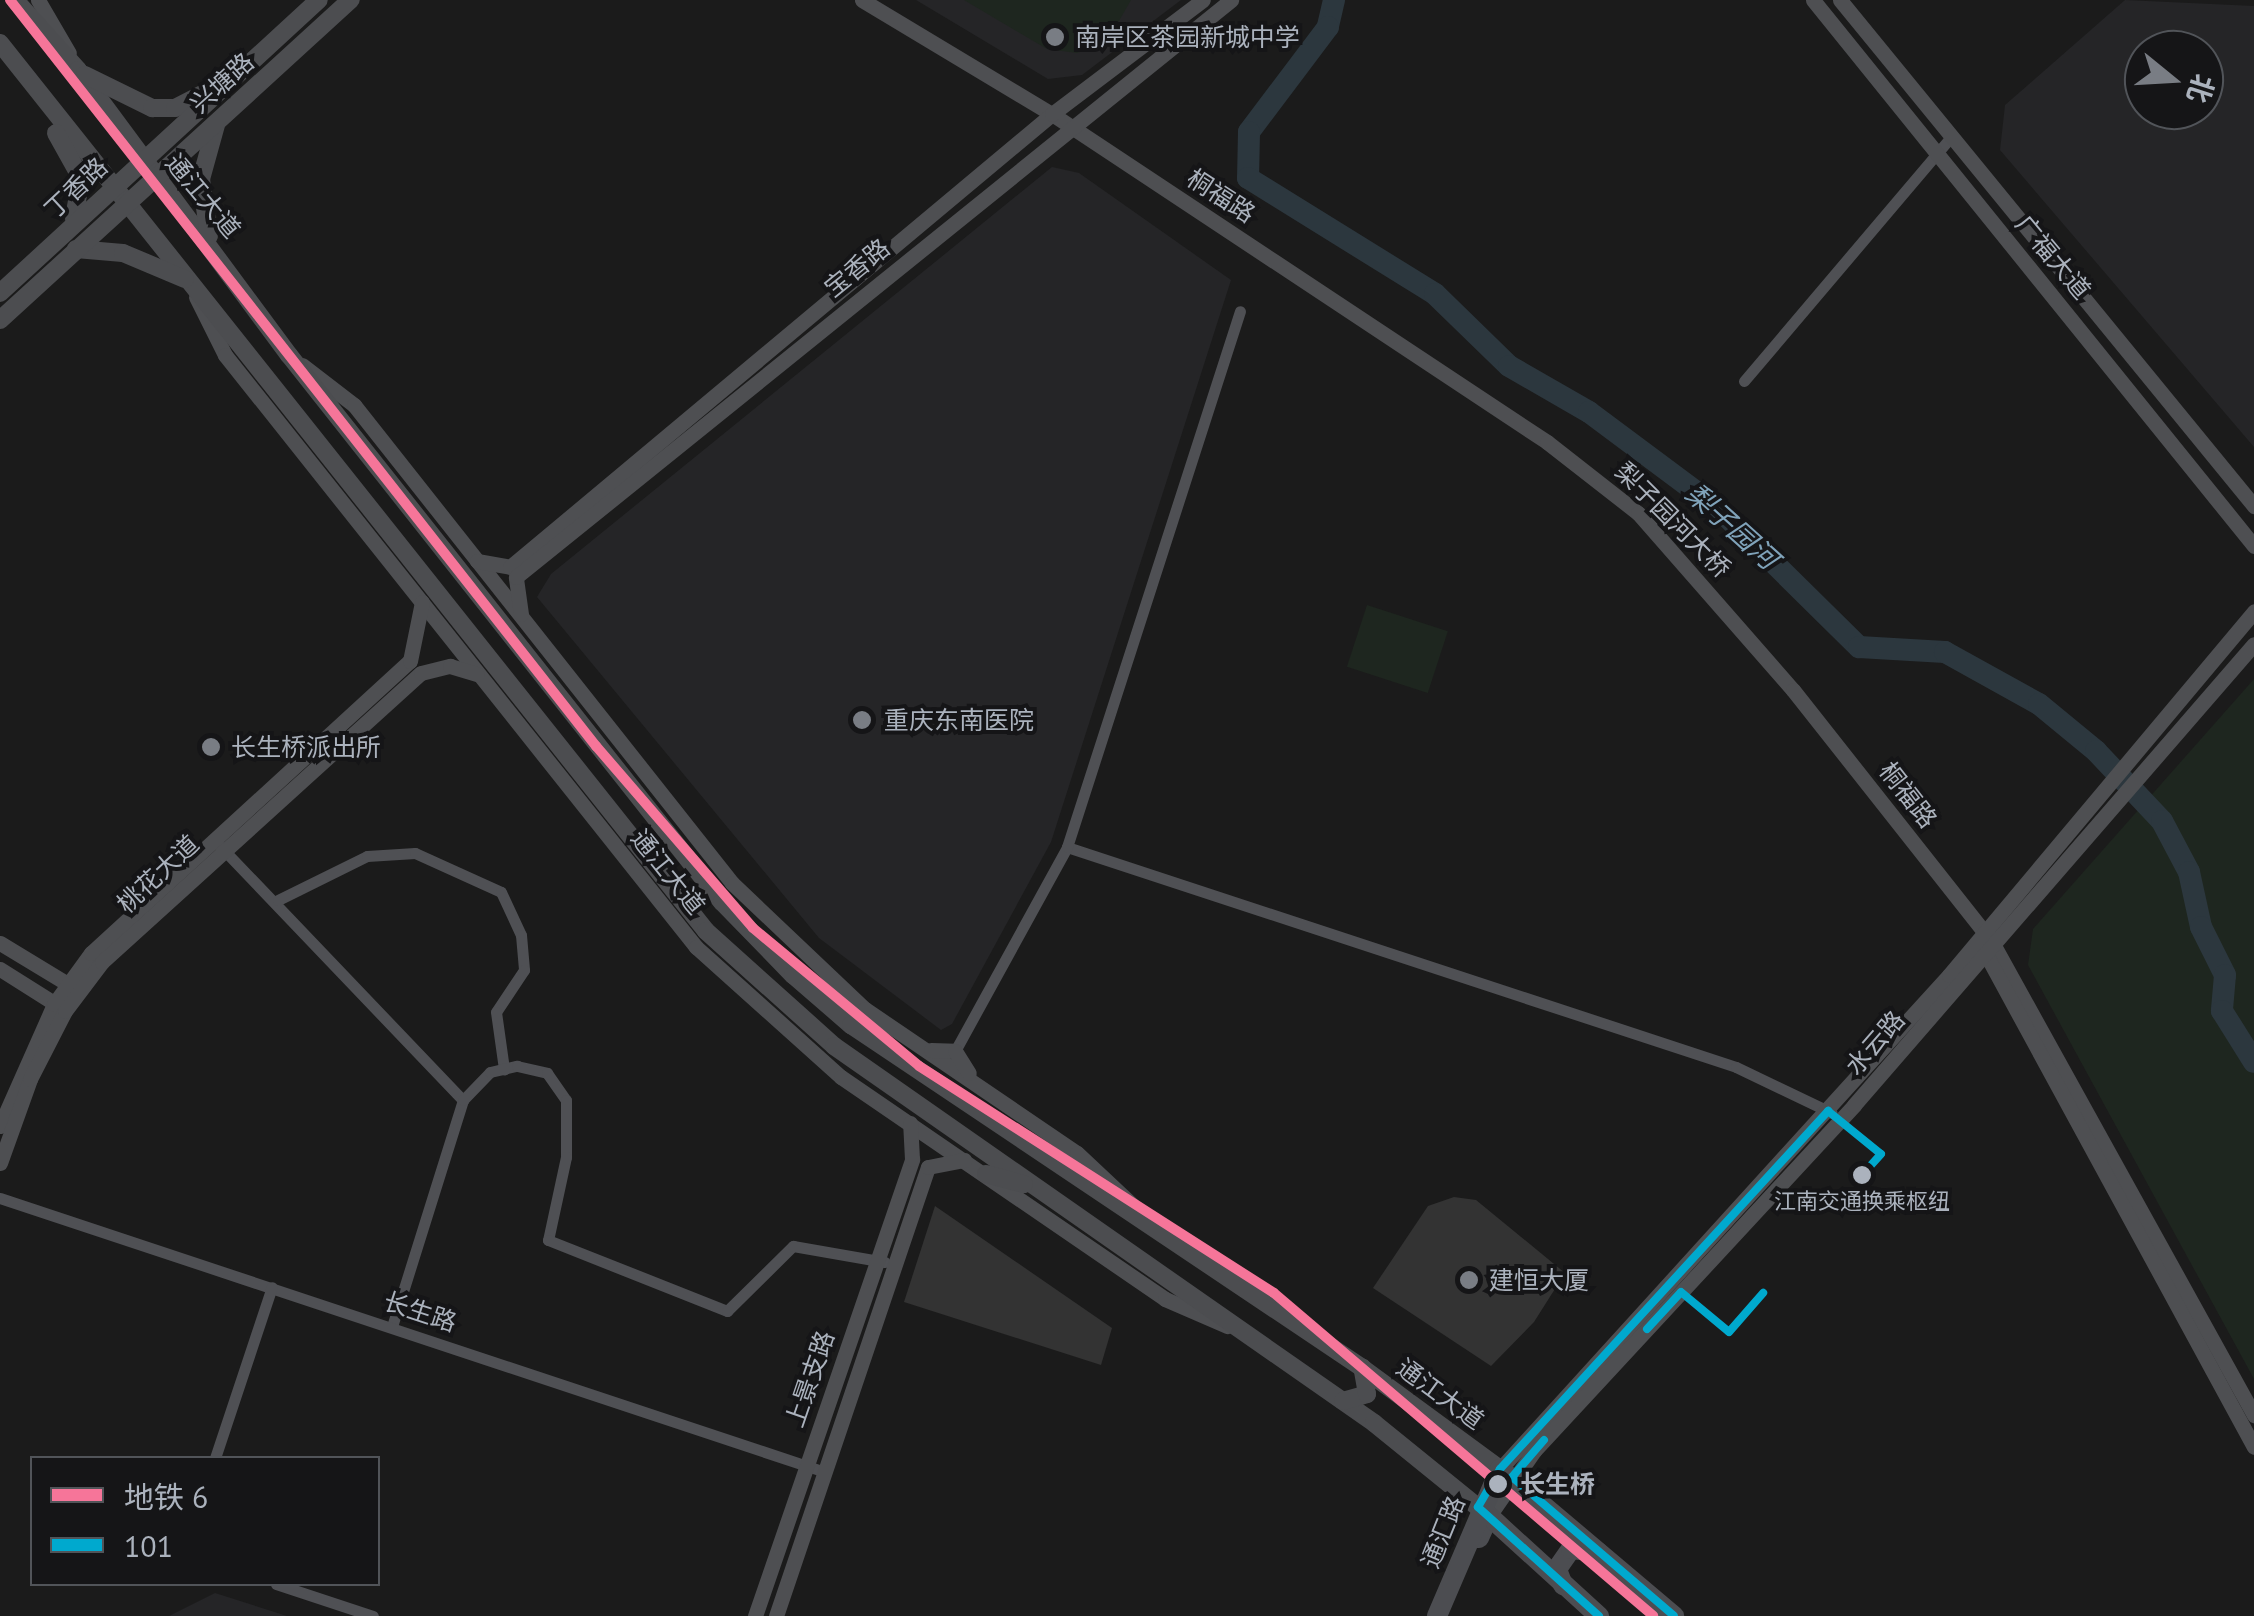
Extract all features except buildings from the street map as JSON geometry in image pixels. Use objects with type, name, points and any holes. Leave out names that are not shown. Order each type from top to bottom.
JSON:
[{"type":"highway","name":"通汇路","points":[[1438,1616],[1483,1511],[1506,1473]]},
{"type":"highway","name":"通江大道","points":[[1506,1473],[1674,1616]]},
{"type":"highway","name":"通汇路","points":[[1451,1616],[1483,1511]]},
{"type":"highway","name":"通江大道","points":[[1483,1511],[1598,1616]]},
{"type":"highway","points":[[1562,1584],[1557,1569],[1571,1549],[1600,1552]]},
{"type":"main road","name":"通江大道","points":[[14,0],[78,70],[154,177],[210,241],[290,354],[722,902],[793,975],[851,1024],[1362,1367],[1506,1473]]},
{"type":"main road","name":"兴塘路","points":[[141,160],[319,0]]},
{"type":"main road","name":"兴塘路","points":[[125,204],[351,0]]},
{"type":"main road","name":"通江大道","points":[[0,42],[706,931],[794,1014],[1342,1400],[1483,1511]]},
{"type":"main road","points":[[19,67],[82,178],[82,205],[66,232]]},
{"type":"main road","points":[[78,70],[128,102],[164,109],[233,78]]},
{"type":"main road","points":[[210,241],[200,179],[216,122]]},
{"type":"main road","name":"丁香路","points":[[0,293],[141,160]]},
{"type":"main road","name":"丁香路","points":[[0,320],[125,204]]},
{"type":"main road","points":[[76,249],[124,253],[188,280]]},
{"type":"main road","points":[[986,1174],[1037,1188]]},
{"type":"main road","points":[[1342,1400],[1367,1394],[1362,1367]]},
{"type":"street","name":"通江大道","points":[[38,0],[78,70]]},
{"type":"street","name":"桐福路","points":[[862,0],[1052,114],[1547,442]]},
{"type":"street","name":"宝香路","points":[[513,572],[1052,114],[1203,0]]},
{"type":"street","name":"宝香路","points":[[513,572],[1230,0]]},
{"type":"street","name":"广福大道","points":[[1813,0],[2254,546]]},
{"type":"street","name":"广福大道","points":[[1840,0],[2254,506]]},
{"type":"street","points":[[1744,382],[1950,138]]},
{"type":"street","name":"通江大道","points":[[188,280],[225,355],[696,947],[812,1054],[910,1123],[1165,1299],[1257,1340]]},
{"type":"street","points":[[956,1051],[1067,848],[1240,311]]},
{"type":"street","name":"通江大道","points":[[290,354],[354,405],[732,883],[866,1009],[1077,1153],[1162,1232]]},
{"type":"street","name":"梨子园河大桥","points":[[1547,442],[1638,514],[1793,690]]},
{"type":"street","points":[[477,562],[513,572],[521,618]]},
{"type":"street","points":[[422,602],[415,667],[450,666],[477,674]]},
{"type":"street","name":"水云路","points":[[1506,1473],[1835,1115],[1985,943],[2156,739],[2254,611]]},
{"type":"street","name":"水云路","points":[[2156,739],[2254,644]]},
{"type":"street","name":"桃花大道","points":[[0,1126],[59,1007],[74,988],[218,844],[415,667]]},
{"type":"street","name":"桐福路","points":[[1793,690],[1985,943]]},
{"type":"street","points":[[218,844],[278,900],[463,1100]]},
{"type":"street","points":[[1067,848],[1736,1067],[1835,1115]]},
{"type":"street","points":[[278,900],[350,862],[415,853],[502,892],[521,935],[524,970],[496,1012],[504,1069]]},
{"type":"street","points":[[0,943],[74,988]]},
{"type":"street","points":[[1985,943],[2254,1415]]},
{"type":"street","points":[[1985,943],[2254,1447]]},
{"type":"street","points":[[0,969],[59,1007]]},
{"type":"street","name":"桃花大道","points":[[0,1163],[59,1007]]},
{"type":"street","points":[[931,1050],[956,1051]]},
{"type":"street","points":[[956,1051],[974,1081]]},
{"type":"street","points":[[392,1326],[463,1100],[504,1069],[547,1073],[566,1100],[566,1158],[548,1240],[727,1311],[793,1246],[895,1264]]},
{"type":"street","name":"上景支路","points":[[755,1616],[912,1159],[910,1123]]},
{"type":"street","name":"上景支路","points":[[776,1616],[928,1167],[965,1160]]},
{"type":"street","name":"长生路","points":[[0,1198],[825,1472]]},
{"type":"street","points":[[216,1456],[272,1288]]},
{"type":"street","points":[[282,1586],[373,1616]]},
{"type":"shaded area","name":"南岸区茶园新城中学","points":[[916,0],[1181,0],[1082,75],[1048,79]]},
{"type":"shaded area","points":[[964,0],[1131,0],[1108,40],[1077,53],[1047,49]]},
{"type":"shaded area","points":[[2125,0],[2254,6],[2254,447],[2000,150],[2005,105]]},
{"type":"shaded area","name":"重庆东南医院","points":[[1052,167],[1079,173],[1231,280],[1051,842],[952,1024],[941,1030],[819,938],[537,597],[551,574]]},
{"type":"shaded area","points":[[1367,605],[1448,631],[1428,693],[1347,667]]},
{"type":"shaded area","points":[[2254,679],[2254,1379],[2028,965],[2033,929]]},
{"type":"shaded area","points":[[215,1593],[287,1616],[169,1616]]},
{"type":"waterway","name":"梨子园河","points":[[1334,0],[1328,27],[1249,132],[1248,178],[1435,294],[1509,366],[1589,412],[1719,509],[1859,647],[1945,652],[2039,704],[2096,751],[2162,821],[2189,872],[2201,927],[2225,975],[2222,1011],[2254,1062]]},
{"type":"metro line","name":"6","points":[[10,0],[596,746],[753,928],[919,1066],[1274,1293],[1653,1616]]},
{"type":"transit line","name":"101","points":[[1599,1616],[1478,1507],[1500,1469],[1828,1111],[1881,1154],[1862,1175]]},
{"type":"transit line","name":"101","points":[[1647,1329],[1681,1292],[1729,1332],[1763,1293]]},
{"type":"transit line","name":"101","points":[[1544,1440],[1512,1477],[1674,1616]]},
{"type":"place","name":"南岸区茶园新城中学","points":[[1055,37]]},
{"type":"place","name":"重庆东南医院","points":[[862,720]]},
{"type":"place","name":"长生桥派出所","points":[[211,747]]},
{"type":"place","name":"江南交通换乘枢纽","points":[[1862,1175]]},
{"type":"place","name":"建恒大厦","points":[[1469,1280]]},
{"type":"place","name":"长生桥","points":[[1498,1484]]}]
